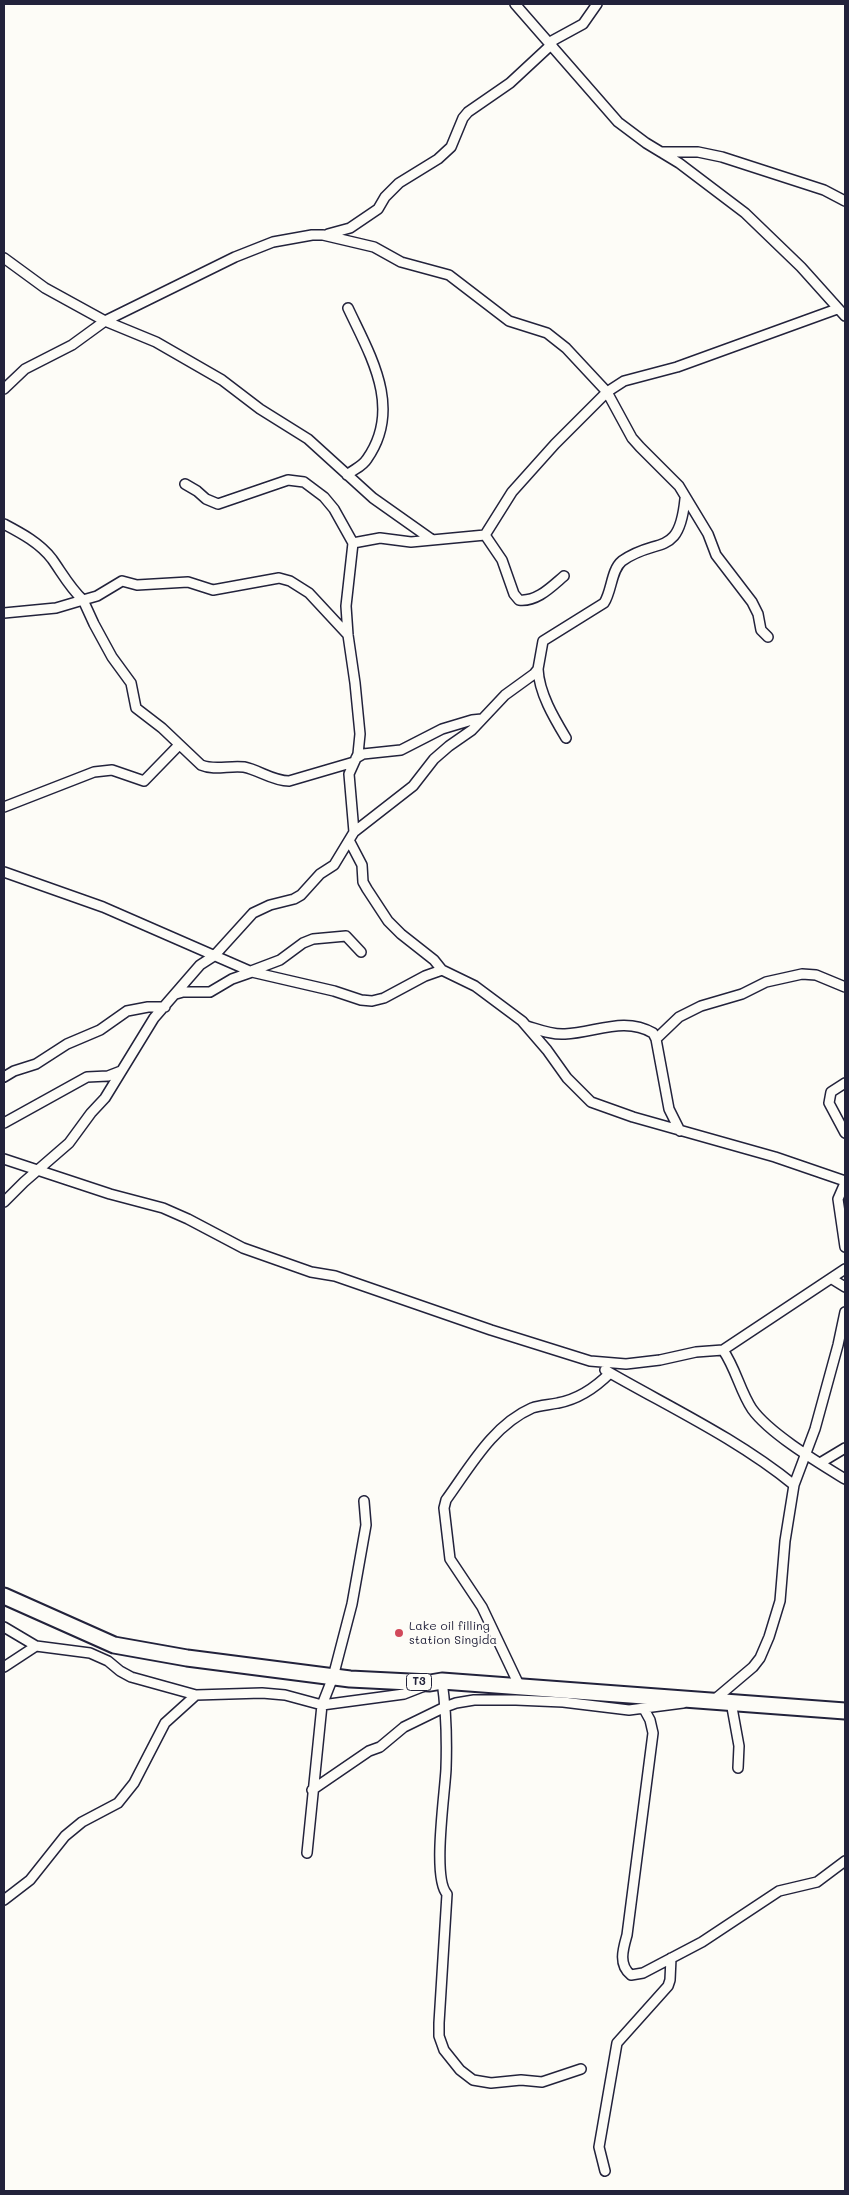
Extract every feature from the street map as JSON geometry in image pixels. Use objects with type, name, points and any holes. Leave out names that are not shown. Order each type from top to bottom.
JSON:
[{"type":"highway","name":"T3","points":[[4,1596],[114,1646],[187,1658],[333,1677],[692,1698],[845,1711]]},
{"type":"street","points":[[515,4],[618,122],[633,134],[679,163],[745,213],[801,267],[845,316]]},
{"type":"street","points":[[4,389],[25,370],[72,345],[105,321],[235,257],[273,242],[298,237],[324,235],[350,228],[378,209],[385,197],[399,183],[438,158],[451,147],[463,118],[468,112],[510,83],[551,43],[583,24],[596,4]]},
{"type":"street","points":[[660,152],[698,152],[722,157],[824,190],[845,201]]},
{"type":"street","points":[[324,235],[374,247],[401,262],[449,275],[509,320],[554,336],[607,392],[632,438],[674,479],[708,534],[716,555],[752,602],[758,614],[761,630],[768,637]]},
{"type":"street","points":[[4,258],[45,288],[105,321],[156,342],[222,380],[260,409],[308,439],[372,498],[431,539]]},
{"type":"street","points":[[347,475],[363,464],[374,446],[382,420],[383,396],[378,374],[348,308]]},
{"type":"street","points":[[485,535],[512,492],[555,444],[607,392],[624,381],[677,367],[837,309]]},
{"type":"street","points":[[4,1202],[36,1170],[69,1143],[91,1113],[105,1098],[154,1018],[196,969],[214,956],[254,913],[270,904],[294,899],[301,895],[320,874],[334,865],[350,842],[354,832],[349,777],[360,746],[360,734],[346,606],[353,543],[334,509],[324,497],[304,482],[288,480],[218,504],[206,500],[197,491],[185,484]]},
{"type":"street","points":[[566,738],[541,685],[538,669],[542,640],[604,603],[609,595],[618,566],[622,561],[667,544],[680,527],[684,516],[685,499]]},
{"type":"street","points":[[4,524],[21,532],[45,551],[83,600],[112,657],[131,683],[136,708],[189,756],[207,768],[242,767],[281,781],[300,779],[355,760],[363,754],[402,750],[442,729],[482,719]]},
{"type":"street","points":[[353,543],[380,538],[412,542],[485,535]]},
{"type":"street","points":[[485,535],[502,560],[514,594],[519,600],[529,600],[540,595],[564,576]]},
{"type":"street","points":[[4,613],[56,608],[98,596],[122,582],[136,585],[188,582],[213,590],[279,578],[290,581],[309,593],[348,635]]},
{"type":"street","points":[[354,832],[406,792],[438,755],[472,730],[505,695],[538,669]]},
{"type":"street","points":[[4,808],[94,772],[112,770],[144,781],[179,745]]},
{"type":"street","points":[[350,842],[362,865],[363,882],[388,921],[401,934],[434,960],[442,970],[487,994],[527,1026],[567,1078],[591,1102],[680,1131],[774,1157],[845,1182],[838,1199],[845,1247]]},
{"type":"street","points":[[4,872],[84,899],[251,971],[372,1001],[384,998],[425,976],[442,970]]},
{"type":"street","points":[[176,994],[183,992],[210,992],[232,979],[280,960],[303,943],[313,939],[346,936],[361,952]]},
{"type":"street","points":[[195,947],[198,958],[196,969]]},
{"type":"street","points":[[656,1039],[679,1017],[701,1006],[742,994],[766,982],[802,974],[816,975],[845,987]]},
{"type":"street","points":[[4,1077],[14,1071],[36,1064],[67,1044],[100,1030],[127,1011],[148,1007],[165,1007]]},
{"type":"street","points":[[527,1026],[552,1034],[565,1034],[590,1032],[603,1028],[627,1025],[649,1031],[655,1035],[669,1109],[680,1131]]},
{"type":"street","points":[[4,1123],[87,1077],[108,1076],[121,1071]]},
{"type":"street","points":[[845,1083],[831,1092],[829,1102],[845,1133]]},
{"type":"street","points":[[4,1159],[110,1194],[162,1208],[244,1248],[311,1272],[335,1276],[491,1330],[590,1361],[626,1364],[660,1360],[696,1352],[723,1350],[845,1269]]},
{"type":"street","points":[[832,1279],[845,1287]]},
{"type":"street","points":[[714,1700],[753,1667],[760,1658],[770,1637],[780,1601],[785,1541],[794,1485],[807,1454],[838,1345],[845,1312]]},
{"type":"street","points":[[723,1350],[752,1409],[777,1433],[845,1479]]},
{"type":"street","points":[[590,1361],[652,1398],[721,1434],[772,1467],[794,1485]]},
{"type":"street","points":[[520,1687],[482,1607],[450,1559],[444,1508],[446,1500],[483,1448],[508,1423],[531,1409],[581,1396],[594,1388],[610,1373]]},
{"type":"street","points":[[820,1463],[845,1448]]},
{"type":"street","points":[[307,1853],[322,1704],[333,1677],[352,1604],[366,1526],[364,1501]]},
{"type":"street","points":[[4,1627],[36,1646],[90,1653],[131,1677],[196,1695],[262,1693],[285,1695],[322,1704],[404,1694],[436,1682],[445,1707],[446,1769],[440,1868],[443,1889],[447,1894],[439,2024],[441,2045],[465,2074],[472,2080],[484,2083],[521,2080],[542,2082],[581,2069]]},
{"type":"street","points":[[4,1668],[36,1646]]},
{"type":"street","points":[[4,1900],[30,1880],[65,1836],[82,1822],[118,1803],[134,1782],[165,1724],[196,1695]]},
{"type":"street","points":[[312,1790],[369,1751],[380,1747],[404,1728],[445,1707],[474,1700],[516,1700],[562,1702],[629,1710],[676,1705],[692,1698]]},
{"type":"street","points":[[731,1702],[739,1746],[738,1768]]},
{"type":"street","points":[[644,1708],[650,1720],[653,1734],[622,1954],[624,1968],[631,1974],[643,1973],[702,1942],[779,1891],[818,1882],[845,1861]]},
{"type":"street","points":[[605,2171],[599,2147],[616,2043],[668,1986],[671,1958]]},
{"type":"place","name":"Lake oil filling station Singida","points":[[399,1633]]}]
